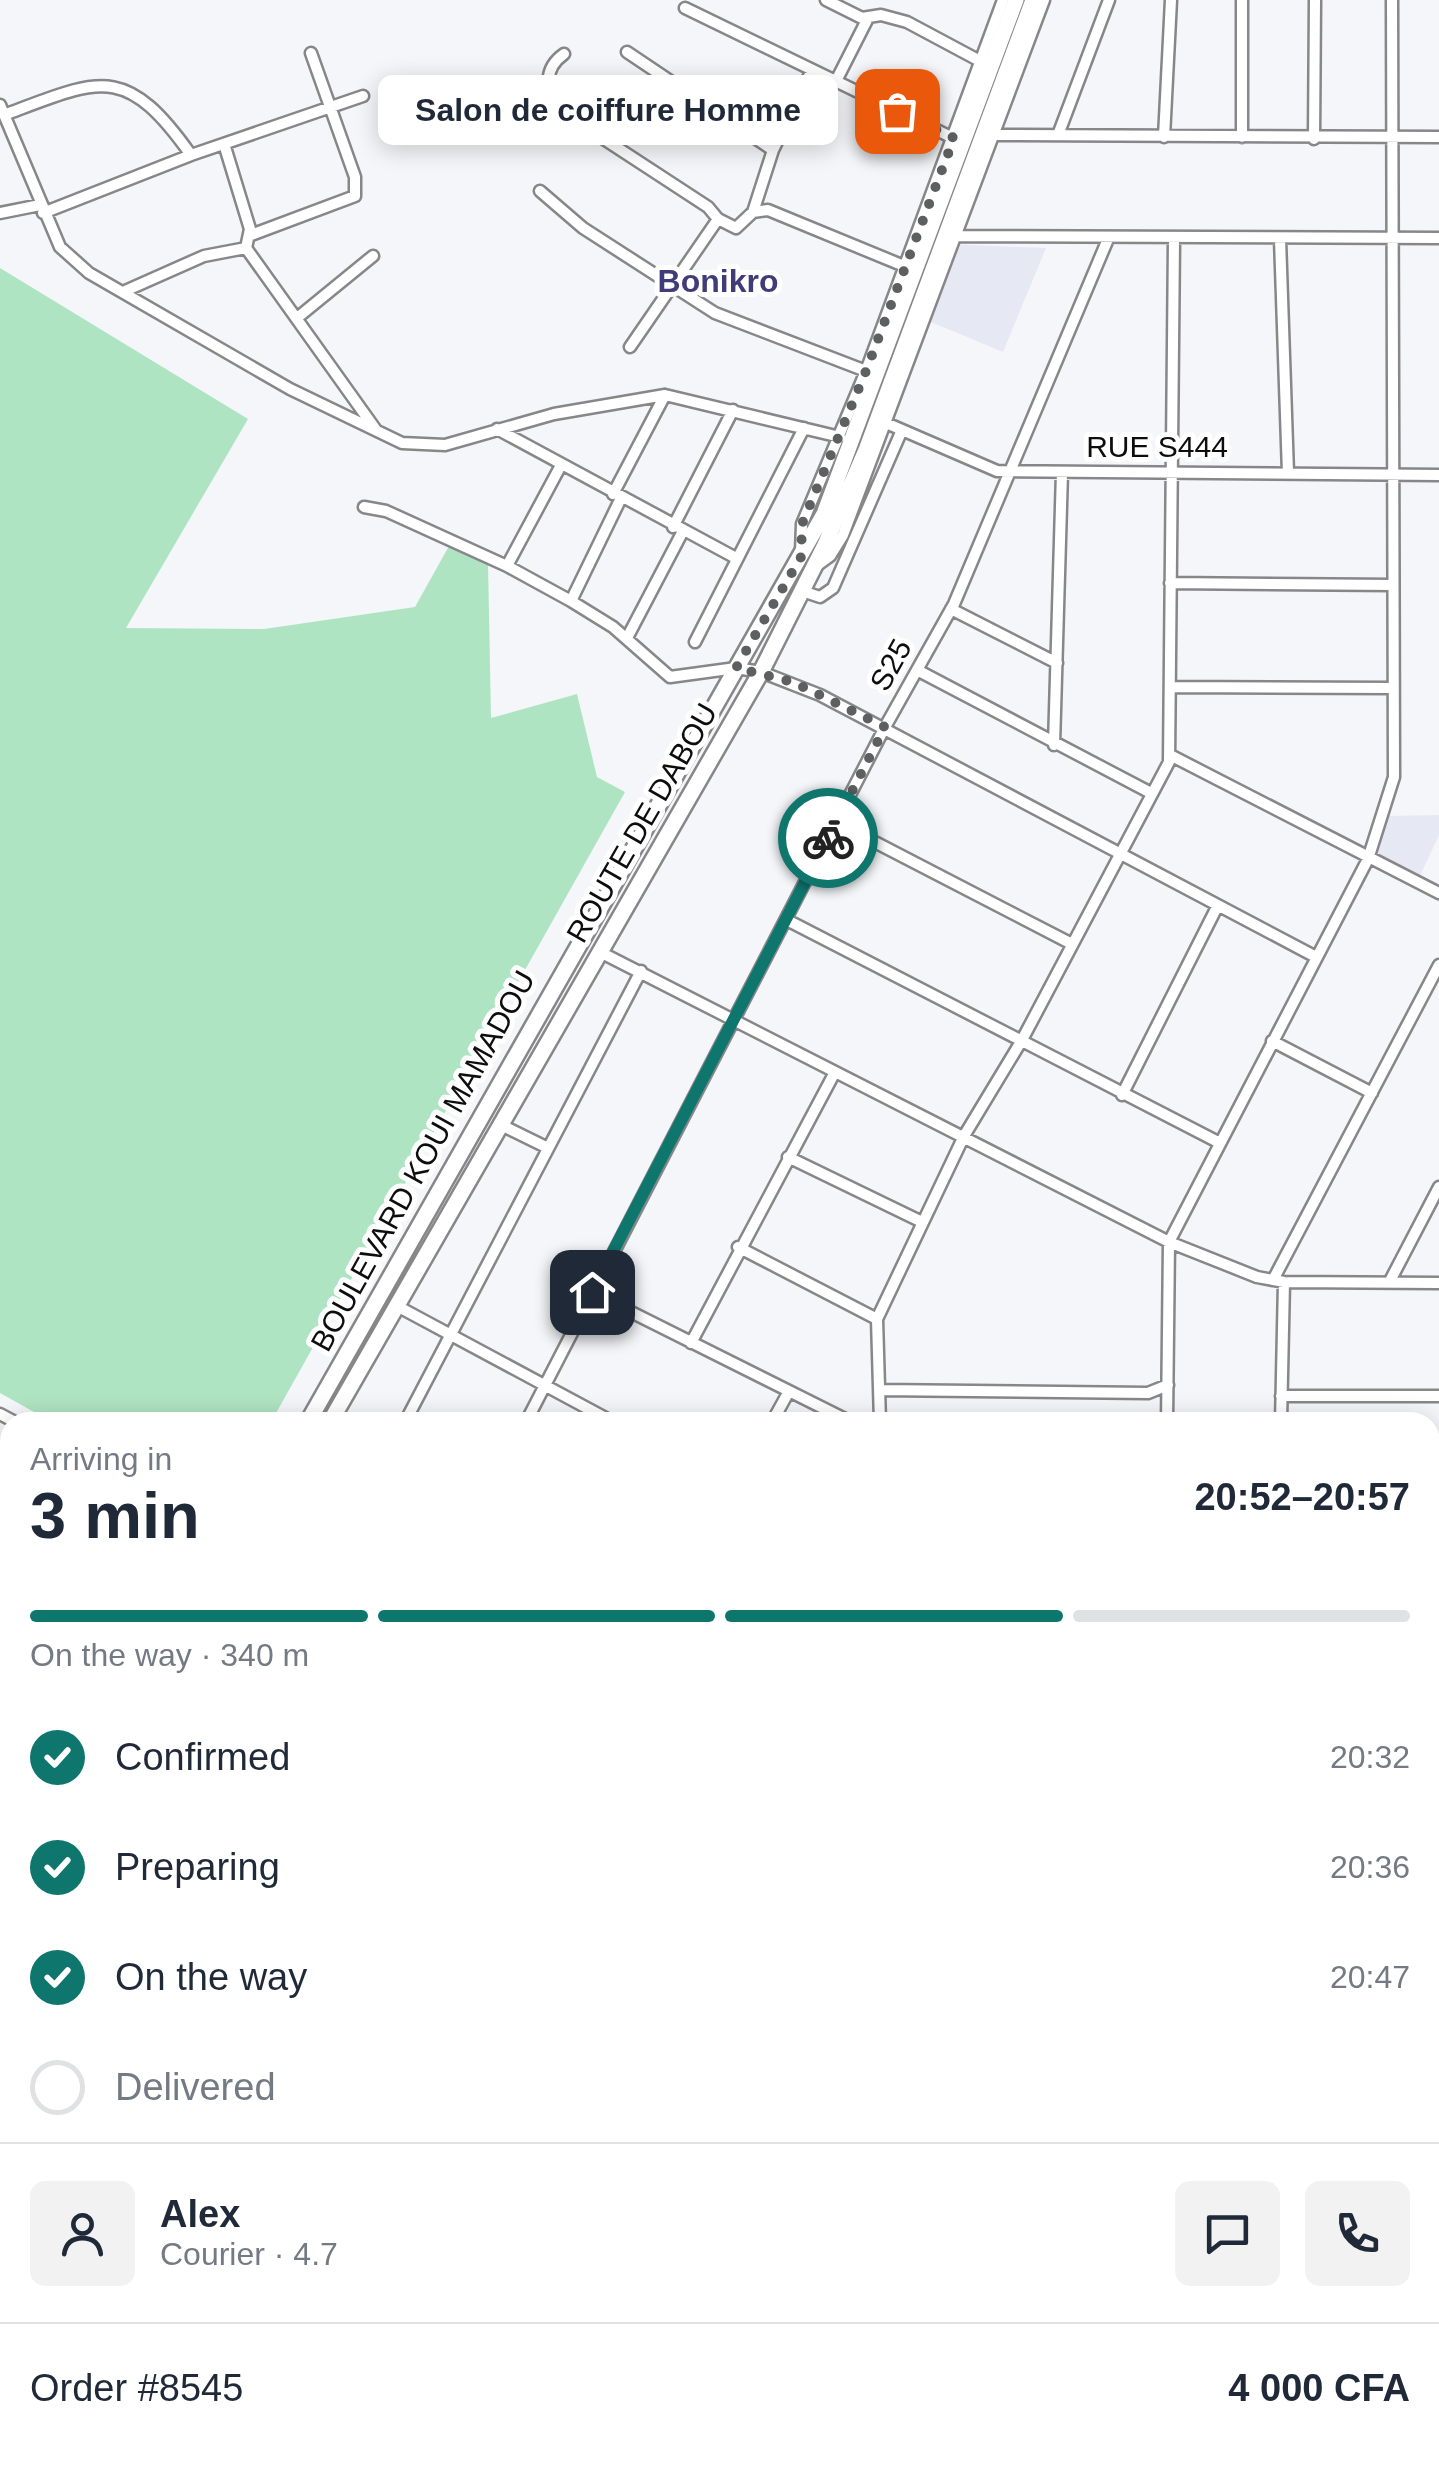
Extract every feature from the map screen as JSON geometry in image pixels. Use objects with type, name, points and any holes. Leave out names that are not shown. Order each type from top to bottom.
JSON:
[{"type":"main road","name":"ROUTE DE DABOU","points":[[336,1412],[761,672],[802,591],[808,562],[1016,0]]},
{"type":"main road","name":"ROUTE DE DABOU","points":[[736,668],[808,562],[866,450],[1034,0]]},
{"type":"main road","name":"BOULEVARD KOUI MAMADOU","points":[[314,1412],[736,668]]},
{"type":"street","points":[[826,0],[868,18],[881,15],[907,22],[980,61]]},
{"type":"street","points":[[1003,0],[866,371],[802,524],[808,562],[830,556],[844,535],[1044,0]]},
{"type":"street","points":[[1058,135],[1109,0]]},
{"type":"street","points":[[1164,138],[1171,0]]},
{"type":"street","points":[[1242,0],[1242,137]]},
{"type":"street","points":[[1314,139],[1315,0]]},
{"type":"street","points":[[1167,1412],[1168,1242],[1368,860],[1394,777],[1392,0]]},
{"type":"street","points":[[685,8],[954,138]]},
{"type":"street","points":[[835,83],[868,18]]},
{"type":"street","points":[[628,52],[773,150]]},
{"type":"street","points":[[251,235],[356,196],[356,176],[311,53]]},
{"type":"street","points":[[564,54],[549,72],[551,98],[558,109],[736,228],[753,212],[773,150],[811,72]]},
{"type":"street","points":[[191,155],[152,107],[106,83],[78,86],[2,110],[60,247],[89,273],[290,389],[377,432],[422,447],[446,445],[554,414],[665,395],[840,437]]},
{"type":"street","points":[[0,213],[42,209],[363,96]]},
{"type":"street","points":[[994,135],[1439,137]]},
{"type":"street","points":[[225,147],[251,235],[246,248]]},
{"type":"street","points":[[540,192],[597,238],[716,312],[866,371]]},
{"type":"street","points":[[753,212],[768,210],[904,266]]},
{"type":"street","points":[[630,347],[718,219]]},
{"type":"street","points":[[958,236],[1439,238]]},
{"type":"street","name":"S25","points":[[531,1412],[885,727],[951,609],[1108,238]]},
{"type":"street","points":[[880,1412],[877,1318],[920,1221],[964,1136],[1022,1040],[1170,755],[1174,239]]},
{"type":"street","points":[[1280,239],[1288,473]]},
{"type":"street","points":[[125,291],[204,256],[246,248]]},
{"type":"street","points":[[246,248],[377,432]]},
{"type":"street","points":[[297,318],[373,256]]},
{"type":"street","points":[[570,600],[665,395]]},
{"type":"street","points":[[627,638],[733,410]]},
{"type":"street","name":"RUE S444","points":[[886,423],[984,469],[1010,472],[1172,470],[1439,475]]},
{"type":"street","points":[[694,642],[804,428]]},
{"type":"street","points":[[497,429],[560,467],[736,558]]},
{"type":"street","points":[[802,591],[828,596],[856,541],[902,430]]},
{"type":"street","points":[[507,566],[560,467]]},
{"type":"street","points":[[1054,745],[1062,472]]},
{"type":"street","points":[[364,507],[386,511],[507,566],[570,600],[627,638],[670,677],[736,668],[761,672],[885,727],[1316,957]]},
{"type":"street","points":[[844,535],[856,541]]},
{"type":"street","points":[[1170,582],[1393,585]]},
{"type":"street","points":[[951,609],[1058,664]]},
{"type":"street","points":[[916,670],[1152,793]]},
{"type":"street","points":[[1171,687],[1393,688]]},
{"type":"street","points":[[1170,755],[1439,894]]},
{"type":"street","points":[[836,822],[1070,943]]},
{"type":"street","points":[[1122,1096],[1217,906]]},
{"type":"street","points":[[787,920],[1022,1040],[1122,1096],[1220,1143]]},
{"type":"street","points":[[600,952],[1168,1242],[1279,1281],[1391,1279],[1439,1283]]},
{"type":"street","points":[[1281,1412],[1279,1281],[1439,965]]},
{"type":"street","points":[[411,1412],[640,971]]},
{"type":"street","points":[[1272,1041],[1372,1094]]},
{"type":"street","points":[[691,1343],[738,1247],[835,1072]]},
{"type":"street","points":[[499,1124],[548,1148]]},
{"type":"street","points":[[788,1158],[920,1221]]},
{"type":"street","points":[[1391,1279],[1439,1186]]},
{"type":"street","points":[[738,1247],[877,1318]]},
{"type":"street","points":[[592,1292],[829,1412]]},
{"type":"street","points":[[397,1306],[596,1412]]},
{"type":"street","points":[[880,1390],[1148,1392],[1168,1385]]},
{"type":"street","points":[[778,1412],[788,1393]]},
{"type":"street","points":[[1282,1396],[1439,1396]]},
{"type":"shaded area","points":[[944,244],[1046,248],[1003,352],[921,318]]},
{"type":"shaded area","points":[[1439,815],[1439,835],[1418,880],[1373,857],[1388,816]]},
{"type":"green space","points":[[0,268],[248,419],[126,628],[264,629],[415,607],[449,546],[488,563],[491,718],[577,694],[597,777],[625,792],[277,1412],[34,1412],[0,1393]]},
{"type":"way so far","points":[[828,838],[885,727],[793,682],[736,668],[801,557],[802,524],[866,371],[954,138],[897,111]]},
{"type":"place","name":"Salon de coiffure Homme","points":[[897,111]]},
{"type":"district","name":"Bonikro","points":[[718,281]]},
{"type":"route","points":[[592,1292],[828,838]]}]
